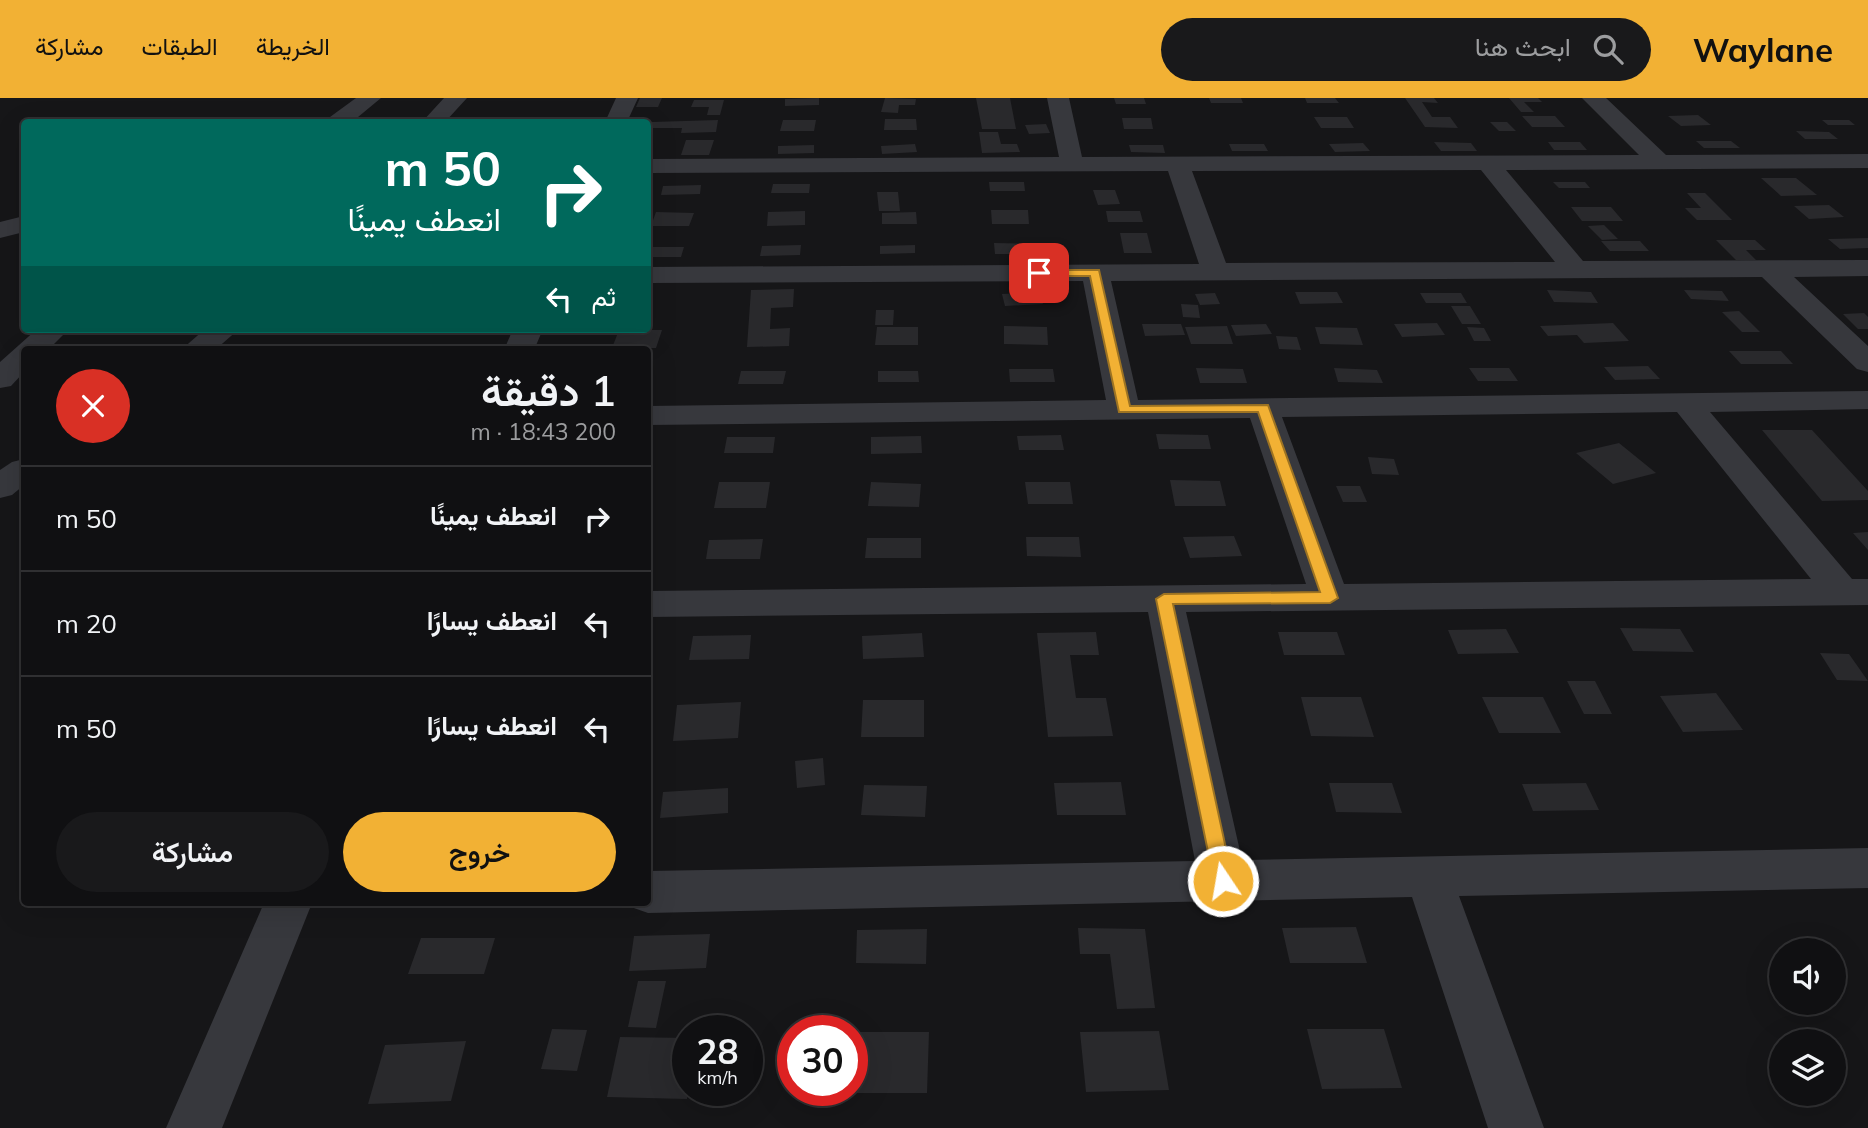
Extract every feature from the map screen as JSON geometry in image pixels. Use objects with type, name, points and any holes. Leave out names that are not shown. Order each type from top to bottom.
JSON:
[{"type":"street","points":[[342,119],[370,98]]},
{"type":"street","points":[[436,119],[456,98]]},
{"type":"street","points":[[617,119],[627,98]]},
{"type":"street","points":[[1058,98],[1072,164]]},
{"type":"street","points":[[1593,98],[1660,162]]},
{"type":"street","points":[[651,166],[1868,161]]},
{"type":"street","points":[[1177,163],[1216,272]]},
{"type":"street","points":[[1488,163],[1576,270]]},
{"type":"street","points":[[0,230],[21,225]]},
{"type":"street","points":[[651,275],[1868,268]]},
{"type":"street","points":[[1770,269],[1868,363]]},
{"type":"street","points":[[1095,272],[1124,410]]},
{"type":"street","points":[[35,346],[50,333]]},
{"type":"street","points":[[201,346],[218,333]]},
{"type":"street","points":[[0,379],[21,359]]},
{"type":"street","points":[[651,416],[1868,400]]},
{"type":"street","points":[[1686,403],[1855,592]]},
{"type":"street","points":[[1263,408],[1330,598]]},
{"type":"street","points":[[0,487],[21,471]]},
{"type":"street","points":[[651,604],[1855,592]]},
{"type":"street","points":[[1164,599],[1223,881]]},
{"type":"street","points":[[651,892],[1868,868]]},
{"type":"street","points":[[1428,876],[1516,1128]]},
{"type":"street","points":[[194,1128],[287,906]]},
{"type":"building","points":[[640,98],[662,98],[658,107],[636,107]]},
{"type":"building","points":[[819,98],[819,105],[785,106],[785,99]]},
{"type":"building","points":[[885,98],[916,99],[915,105],[899,105],[898,113],[881,112]]},
{"type":"building","points":[[976,98],[1010,98],[1016,129],[982,129]]},
{"type":"building","points":[[1114,98],[1144,98],[1146,104],[1116,104]]},
{"type":"building","points":[[1209,98],[1241,98],[1243,103],[1211,103]]},
{"type":"building","points":[[1305,98],[1335,98],[1339,103],[1307,103]]},
{"type":"building","points":[[1405,98],[1434,98],[1438,103],[1422,102],[1432,117],[1450,117],[1458,128],[1425,127]]},
{"type":"building","points":[[1509,98],[1538,98],[1542,102],[1524,102],[1534,112],[1521,112]]},
{"type":"building","points":[[694,100],[724,100],[720,115],[707,115],[709,107],[691,107]]},
{"type":"building","points":[[1698,115],[1711,125],[1681,126],[1668,116]]},
{"type":"building","points":[[1522,116],[1555,116],[1565,127],[1532,127]]},
{"type":"building","points":[[1314,117],[1347,117],[1354,128],[1321,128]]},
{"type":"building","points":[[1122,118],[1151,118],[1153,129],[1124,129]]},
{"type":"building","points":[[885,119],[916,119],[917,130],[884,130]]},
{"type":"building","points":[[718,120],[716,132],[681,133],[682,128],[651,128],[652,122]]},
{"type":"building","points":[[783,120],[816,120],[814,131],[780,131]]},
{"type":"building","points":[[1822,120],[1849,120],[1855,125],[1828,125]]},
{"type":"building","points":[[1490,122],[1507,122],[1516,131],[1499,131]]},
{"type":"building","points":[[1046,124],[1050,133],[1029,134],[1025,125]]},
{"type":"building","points":[[1796,131],[1829,132],[1838,139],[1805,139]]},
{"type":"building","points":[[979,132],[998,132],[1001,144],[1017,144],[1020,152],[982,153]]},
{"type":"building","points":[[686,140],[714,140],[709,155],[681,155]]},
{"type":"building","points":[[1696,141],[1731,141],[1740,148],[1704,148]]},
{"type":"building","points":[[1434,142],[1471,143],[1477,151],[1441,151]]},
{"type":"building","points":[[1548,142],[1580,142],[1587,150],[1554,150]]},
{"type":"building","points":[[1363,143],[1370,151],[1335,152],[1329,144]]},
{"type":"building","points":[[915,144],[917,152],[882,154],[881,146]]},
{"type":"building","points":[[1229,144],[1264,144],[1268,151],[1232,151]]},
{"type":"building","points":[[814,145],[814,153],[778,154],[778,146]]},
{"type":"building","points":[[1129,145],[1163,145],[1165,153],[1131,152]]},
{"type":"building","points":[[1761,178],[1796,178],[1817,195],[1781,196]]},
{"type":"building","points":[[989,182],[1024,182],[1025,191],[990,191]]},
{"type":"building","points":[[1553,182],[1585,182],[1590,188],[1559,188]]},
{"type":"building","points":[[773,184],[810,184],[809,193],[771,193]]},
{"type":"building","points":[[701,185],[700,194],[661,195],[663,186]]},
{"type":"building","points":[[1093,190],[1115,190],[1120,204],[1098,205]]},
{"type":"building","points":[[877,192],[898,192],[900,211],[879,211]]},
{"type":"building","points":[[1687,193],[1705,193],[1732,220],[1697,220],[1685,208],[1701,208]]},
{"type":"building","points":[[1829,205],[1844,217],[1809,219],[1794,206]]},
{"type":"building","points":[[1571,207],[1611,207],[1623,221],[1582,221]]},
{"type":"building","points":[[991,210],[1028,210],[1029,224],[992,224]]},
{"type":"building","points":[[805,211],[805,225],[767,226],[768,212]]},
{"type":"building","points":[[1106,211],[1140,211],[1143,222],[1108,222]]},
{"type":"building","points":[[656,212],[694,213],[689,226],[651,226]]},
{"type":"building","points":[[916,212],[917,224],[882,224],[882,213]]},
{"type":"building","points":[[1604,225],[1618,239],[1602,240],[1588,226]]},
{"type":"building","points":[[1120,233],[1147,233],[1152,253],[1124,253]]},
{"type":"building","points":[[1868,238],[1868,248],[1840,249],[1828,239]]},
{"type":"building","points":[[1716,240],[1755,240],[1766,250],[1746,250],[1756,260],[1736,260]]},
{"type":"building","points":[[1601,241],[1640,241],[1649,251],[1610,251]]},
{"type":"building","points":[[994,243],[1034,244],[1035,254],[995,254]]},
{"type":"building","points":[[801,245],[800,255],[760,256],[762,246]]},
{"type":"building","points":[[915,245],[915,253],[880,254],[880,246]]},
{"type":"building","points":[[651,247],[684,247],[681,257],[651,257]]},
{"type":"building","points":[[794,289],[793,307],[771,308],[770,329],[790,328],[789,346],[747,347],[751,290]]},
{"type":"building","points":[[1547,290],[1591,292],[1598,303],[1554,302]]},
{"type":"building","points":[[1684,290],[1722,291],[1729,301],[1691,299]]},
{"type":"building","points":[[1040,292],[1043,304],[1005,306],[1002,294]]},
{"type":"building","points":[[1295,292],[1337,292],[1343,303],[1300,304]]},
{"type":"building","points":[[1215,293],[1220,304],[1200,305],[1195,294]]},
{"type":"building","points":[[1420,293],[1461,293],[1467,303],[1426,303]]},
{"type":"building","points":[[1181,304],[1198,305],[1200,318],[1183,317]]},
{"type":"building","points":[[1451,306],[1470,306],[1481,324],[1462,324]]},
{"type":"building","points":[[876,310],[894,310],[893,325],[875,325]]},
{"type":"building","points":[[1739,311],[1760,332],[1742,332],[1722,312]]},
{"type":"building","points":[[1864,313],[1868,317],[1868,329],[1858,329],[1843,314]]},
{"type":"building","points":[[1437,323],[1445,335],[1402,337],[1394,324]]},
{"type":"building","points":[[1613,323],[1629,341],[1584,343],[1577,335],[1548,336],[1540,326]]},
{"type":"building","points":[[1142,324],[1181,324],[1185,335],[1145,336]]},
{"type":"building","points":[[1266,324],[1272,334],[1236,336],[1231,325]]},
{"type":"building","points":[[1004,326],[1047,327],[1048,345],[1004,344]]},
{"type":"building","points":[[1227,326],[1233,344],[1191,344],[1185,327]]},
{"type":"building","points":[[877,327],[918,327],[918,345],[875,345]]},
{"type":"building","points":[[1315,327],[1357,328],[1363,345],[1320,344]]},
{"type":"building","points":[[1467,327],[1484,328],[1491,341],[1474,341]]},
{"type":"building","points":[[651,330],[662,330],[656,348],[613,346],[618,333],[651,333]]},
{"type":"building","points":[[1276,336],[1297,337],[1301,350],[1279,349]]},
{"type":"building","points":[[1729,351],[1781,351],[1793,364],[1741,364]]},
{"type":"building","points":[[1648,366],[1660,379],[1615,380],[1604,367]]},
{"type":"building","points":[[1196,368],[1243,369],[1247,383],[1200,383]]},
{"type":"building","points":[[1334,368],[1377,370],[1383,383],[1338,382]]},
{"type":"building","points":[[1469,368],[1509,368],[1518,381],[1478,381]]},
{"type":"building","points":[[1009,369],[1053,369],[1055,382],[1010,382]]},
{"type":"building","points":[[741,371],[786,371],[783,384],[738,384]]},
{"type":"building","points":[[878,371],[918,371],[919,382],[878,382]]},
{"type":"building","points":[[1762,430],[1812,430],[1868,491],[1868,500],[1822,501]]},
{"type":"building","points":[[1156,434],[1208,435],[1211,449],[1159,449]]},
{"type":"building","points":[[1061,435],[1064,450],[1019,450],[1017,436]]},
{"type":"building","points":[[921,436],[922,453],[871,454],[871,437]]},
{"type":"building","points":[[727,437],[775,437],[773,453],[724,453]]},
{"type":"building","points":[[1619,443],[1656,473],[1613,484],[1576,453]]},
{"type":"building","points":[[1368,457],[1394,459],[1399,475],[1372,474]]},
{"type":"building","points":[[1170,480],[1220,481],[1226,506],[1175,506]]},
{"type":"building","points":[[719,482],[770,482],[766,508],[714,508]]},
{"type":"building","points":[[871,482],[921,484],[919,507],[868,506]]},
{"type":"building","points":[[1025,482],[1070,482],[1073,504],[1028,504]]},
{"type":"building","points":[[1336,486],[1360,486],[1367,502],[1343,502]]},
{"type":"building","points":[[1868,532],[1868,550],[1853,533]]},
{"type":"building","points":[[1234,536],[1242,556],[1190,558],[1183,537]]},
{"type":"building","points":[[1026,537],[1079,537],[1081,557],[1027,556]]},
{"type":"building","points":[[867,538],[921,538],[921,558],[865,558]]},
{"type":"building","points":[[763,539],[760,559],[706,559],[709,540]]},
{"type":"building","points":[[1620,628],[1680,629],[1694,652],[1633,651]]},
{"type":"building","points":[[1506,629],[1519,653],[1458,654],[1448,630]]},
{"type":"building","points":[[1096,632],[1099,655],[1070,655],[1076,698],[1106,698],[1113,736],[1048,737],[1037,633]]},
{"type":"building","points":[[1278,632],[1337,632],[1345,655],[1284,655]]},
{"type":"building","points":[[922,633],[924,657],[863,659],[862,636]]},
{"type":"building","points":[[751,635],[749,659],[689,660],[693,636]]},
{"type":"building","points":[[1820,653],[1849,654],[1868,681],[1837,680]]},
{"type":"building","points":[[1567,681],[1595,681],[1612,714],[1584,714]]},
{"type":"building","points":[[1716,693],[1743,730],[1683,732],[1660,696]]},
{"type":"building","points":[[1301,697],[1361,697],[1374,737],[1311,736]]},
{"type":"building","points":[[1482,697],[1543,697],[1561,733],[1499,733]]},
{"type":"building","points":[[863,700],[924,700],[924,737],[861,737]]},
{"type":"building","points":[[741,702],[738,738],[673,741],[677,705]]},
{"type":"building","points":[[823,758],[825,785],[797,788],[795,761]]},
{"type":"building","points":[[1121,782],[1126,815],[1057,815],[1054,783]]},
{"type":"building","points":[[1329,783],[1392,783],[1402,813],[1336,812]]},
{"type":"building","points":[[1586,783],[1599,810],[1533,811],[1522,784]]},
{"type":"building","points":[[864,785],[927,786],[925,817],[861,815]]},
{"type":"building","points":[[728,788],[728,813],[660,818],[663,792]]},
{"type":"building","points":[[1356,927],[1367,963],[1290,963],[1282,928]]},
{"type":"building","points":[[1078,928],[1145,929],[1155,1008],[1117,1009],[1110,954],[1080,954]]},
{"type":"building","points":[[927,929],[926,964],[856,963],[857,930]]},
{"type":"building","points":[[710,934],[706,968],[629,971],[634,936]]},
{"type":"building","points":[[421,938],[495,938],[484,974],[408,974]]},
{"type":"building","points":[[638,981],[666,981],[656,1028],[628,1027]]},
{"type":"building","points":[[552,1029],[587,1030],[577,1071],[541,1069]]},
{"type":"building","points":[[1307,1029],[1384,1029],[1402,1088],[1322,1089]]},
{"type":"building","points":[[1159,1031],[1169,1090],[1086,1092],[1080,1032]]},
{"type":"building","points":[[868,1032],[929,1032],[927,1093],[868,1093]]},
{"type":"building","points":[[620,1037],[672,1038],[672,1099],[607,1097]]},
{"type":"building","points":[[466,1041],[451,1101],[368,1104],[385,1045]]},
{"type":"route","points":[[1039,273],[1095,272],[1124,410],[1263,408],[1330,598],[1164,599],[1223,881]]}]
